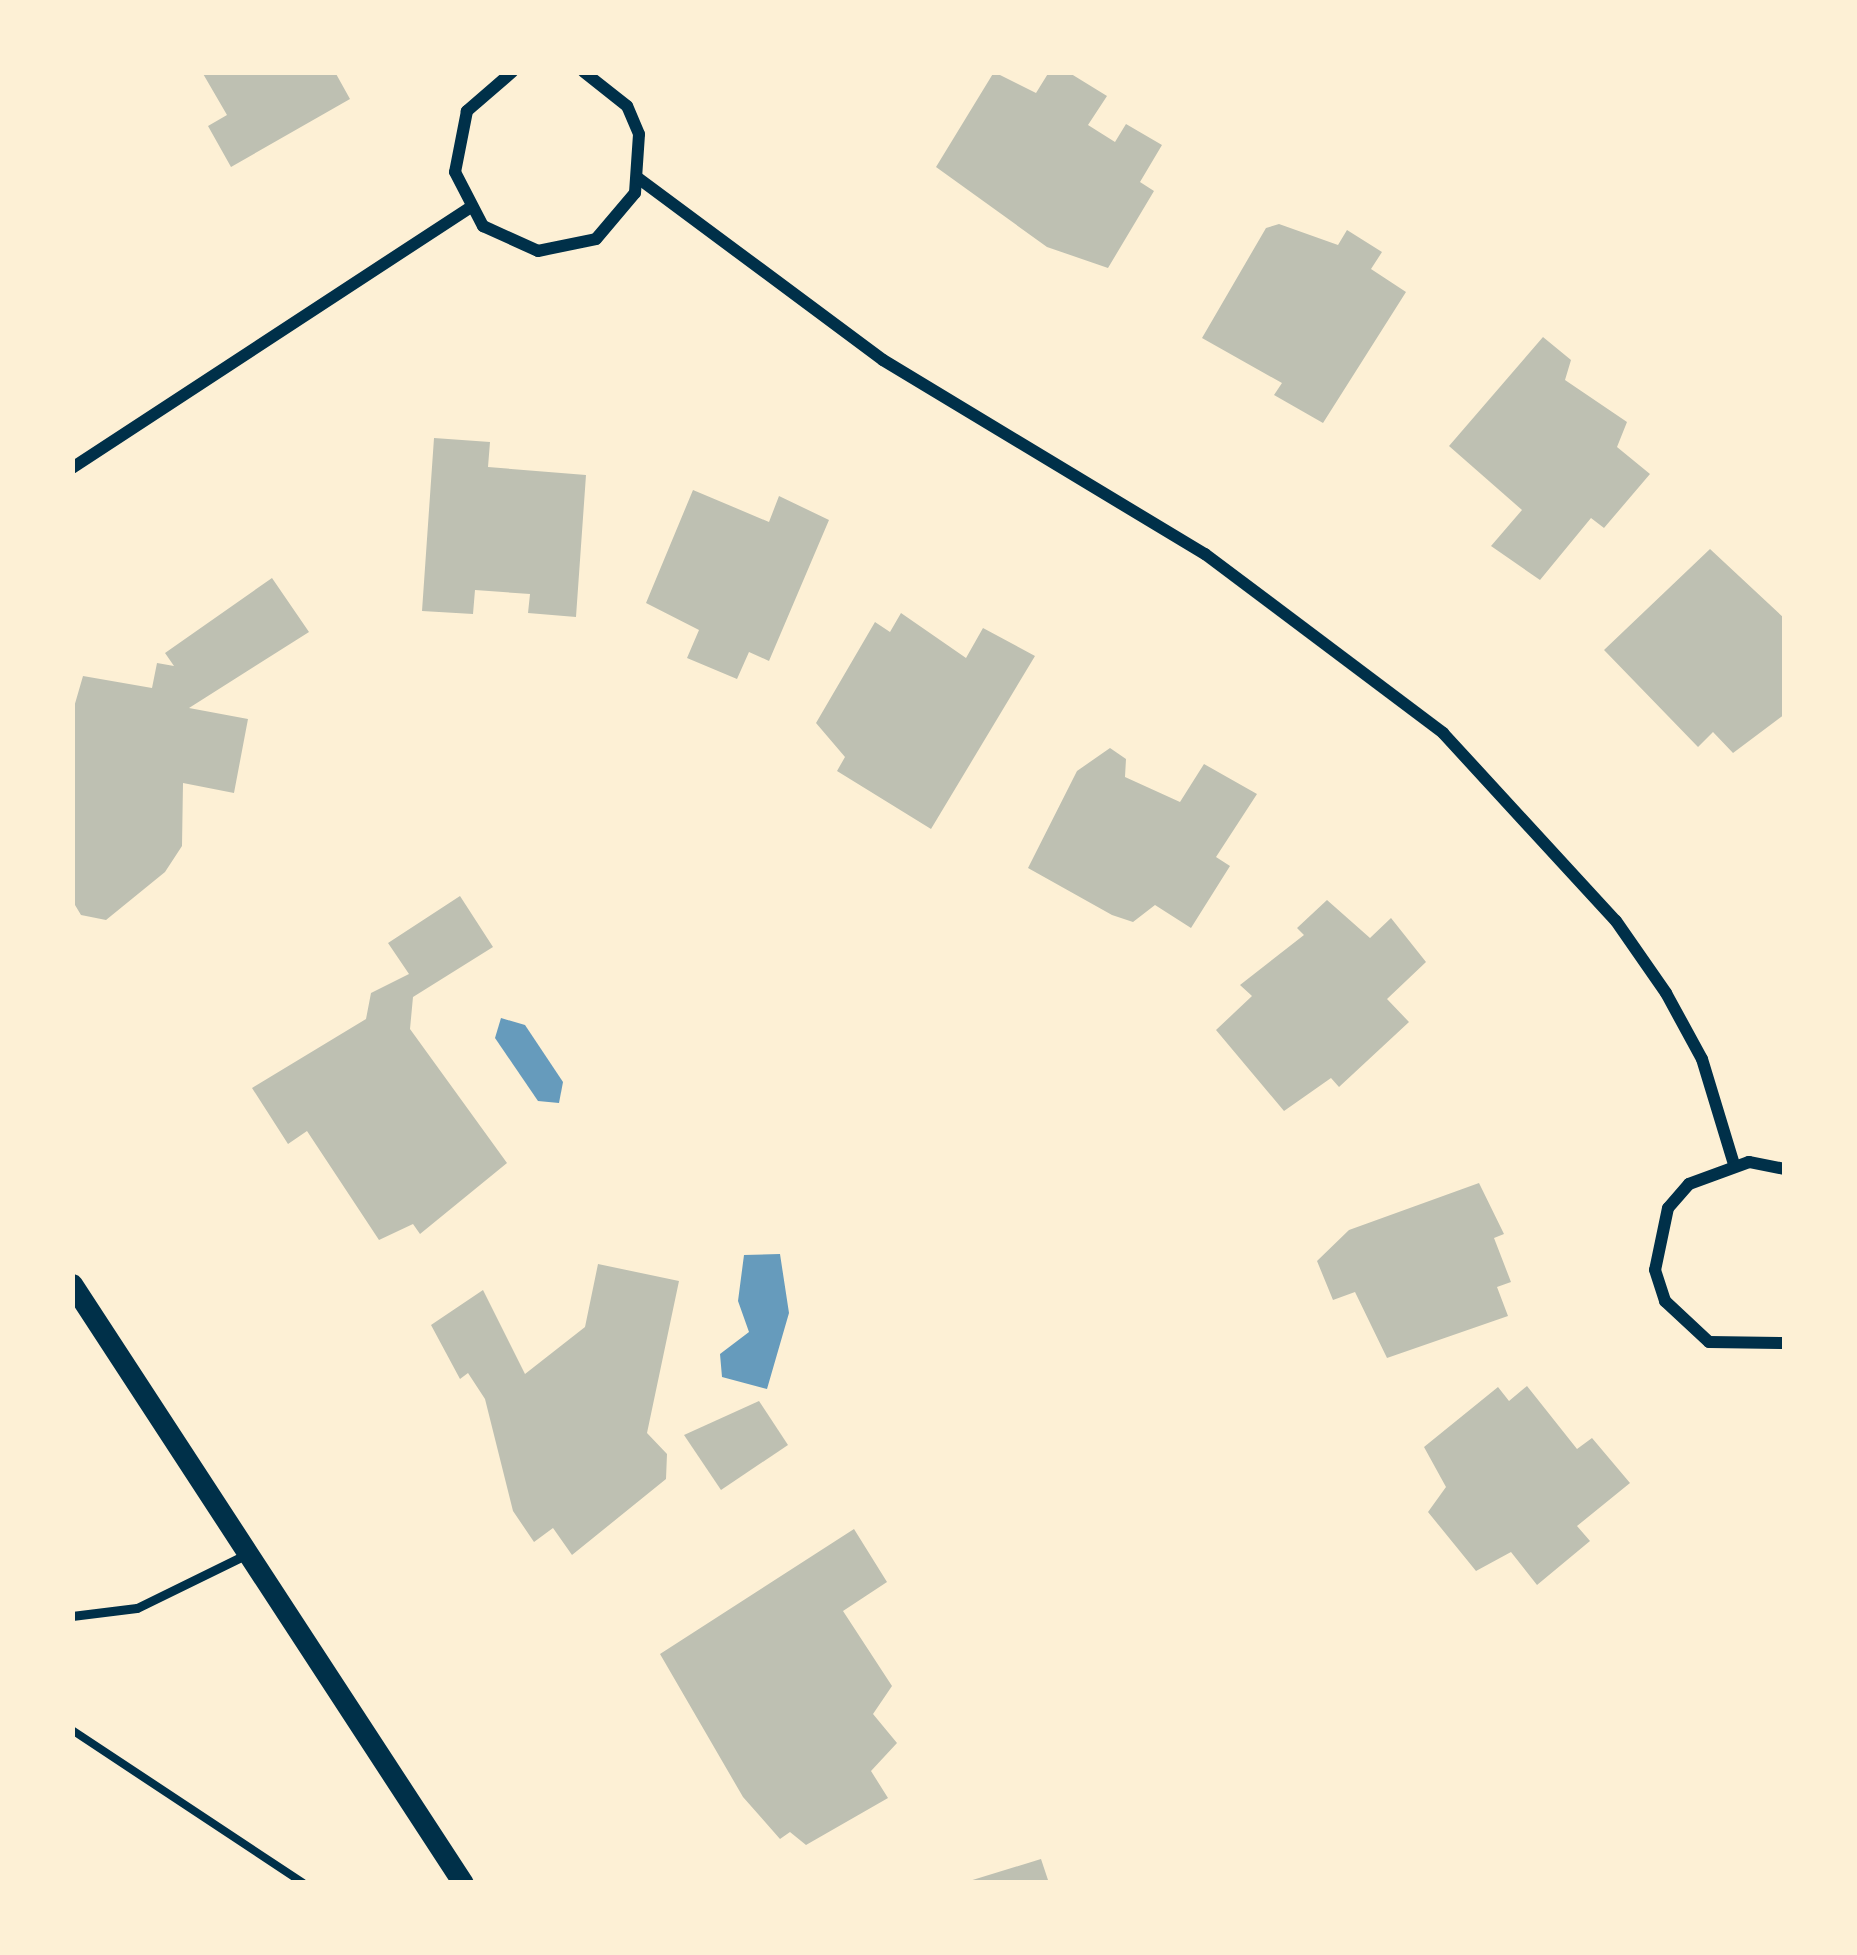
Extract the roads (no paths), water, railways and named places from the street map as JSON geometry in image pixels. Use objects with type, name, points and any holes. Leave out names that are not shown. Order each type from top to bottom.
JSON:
[{"type":"street","points":[[512,72],[467,111],[456,141],[469,208],[508,243],[567,250],[619,219],[638,178],[627,106],[584,72]]},
{"type":"street","points":[[638,178],[883,361],[1205,554],[1443,733],[1616,921],[1666,993],[1702,1059],[1734,1164]]},
{"type":"street","points":[[72,467],[469,208]]},
{"type":"street","points":[[1785,1169],[1734,1164],[1689,1184],[1668,1208],[1655,1270],[1665,1301],[1709,1342],[1785,1343]]},
{"type":"street","points":[[72,1285],[463,1883]]},
{"type":"lane","points":[[72,1616],[137,1608],[247,1554]]},
{"type":"water","points":[[501,1018],[525,1025],[563,1082],[559,1103],[538,1101],[495,1038]]},
{"type":"water","points":[[780,1254],[789,1313],[767,1389],[722,1377],[720,1354],[749,1332],[738,1301],[744,1255]]}]
